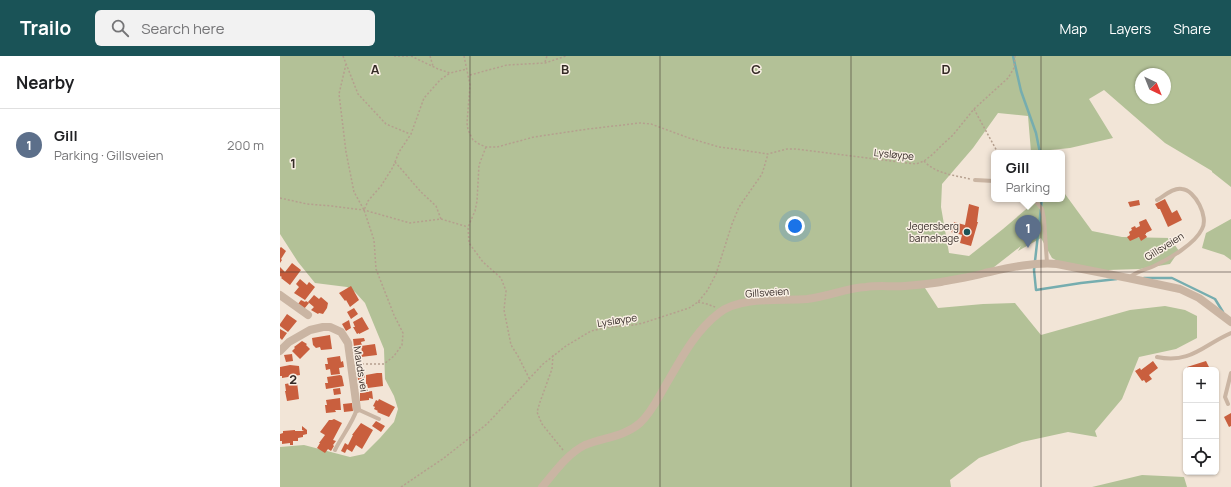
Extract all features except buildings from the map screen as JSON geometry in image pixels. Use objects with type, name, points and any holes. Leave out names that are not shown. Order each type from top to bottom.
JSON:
[{"type":"street","name":"Gillsveien","points":[[542,487],[569,456],[586,445],[623,434],[641,422],[652,410],[681,359],[698,333],[720,312],[741,303],[818,298],[848,289],[866,286],[906,286],[923,284],[984,274],[1009,268],[1047,263],[1180,289],[1209,304],[1231,322]]},
{"type":"street","points":[[280,295],[308,315]]},
{"type":"street","name":"Mauds vei","points":[[280,351],[289,342],[310,330],[330,327],[341,332],[348,343],[357,409]]},
{"type":"lane","points":[[975,180],[991,181]]},
{"type":"lane","name":"Gillsveien","points":[[1128,278],[1174,254],[1192,241],[1202,229],[1205,219],[1202,210],[1188,191],[1176,189],[1157,200]]},
{"type":"lane","points":[[1036,202],[1042,209],[1046,228],[1047,263]]},
{"type":"lane","points":[[1157,357],[1175,359],[1182,358],[1195,353],[1231,333]]},
{"type":"lane","points":[[1228,404],[1225,397],[1231,373]]},
{"type":"lane","points":[[335,450],[353,421],[357,409],[379,419]]},
{"type":"path","points":[[343,56],[358,94],[362,100],[386,124],[411,134]]},
{"type":"path","points":[[394,56],[410,56],[450,73]]},
{"type":"path","points":[[430,56],[433,66]]},
{"type":"path","points":[[464,56],[470,85],[467,123],[468,130],[473,140],[486,147],[479,165],[475,211],[468,227],[469,244],[483,262],[501,278],[506,291],[504,310],[511,345],[529,378]]},
{"type":"path","points":[[544,63],[547,56]]},
{"type":"path","points":[[469,75],[507,65],[544,63],[566,56]]},
{"type":"path","name":"Lysløype","points":[[486,147],[497,147],[534,137],[588,129],[651,124],[719,147],[768,154],[787,149],[795,149],[916,164],[924,161],[953,135],[974,109],[1008,78],[1014,68],[1015,56]]},
{"type":"path","points":[[346,64],[339,94],[346,152],[354,192],[364,210],[374,240],[376,269],[394,315],[403,333],[402,345],[394,356],[384,364],[350,364]]},
{"type":"path","points":[[364,210],[368,201],[381,186],[399,152],[411,134],[424,98],[440,80],[450,73],[467,68]]},
{"type":"path","points":[[974,109],[996,150]]},
{"type":"path","name":"Lysløype","points":[[401,487],[444,458],[487,424],[514,397],[529,378],[553,355],[592,331],[609,327],[638,324],[677,312],[693,306],[698,302],[707,291],[716,274],[739,207],[762,174],[768,154]]},
{"type":"path","points":[[924,161],[936,170],[975,180]]},
{"type":"path","points":[[395,162],[421,192],[436,206],[442,219]]},
{"type":"path","points":[[280,198],[307,204],[364,210],[410,223],[442,219],[468,227]]},
{"type":"path","points":[[698,302],[715,307],[720,312]]},
{"type":"path","points":[[553,355],[552,369],[537,412],[542,424],[569,456]]},
{"type":"green space","points":[[280,56],[1231,56],[1231,187],[1212,171],[1165,143],[1104,90],[1089,99],[1113,138],[1070,148],[1031,150],[1028,116],[998,113],[973,148],[942,184],[941,207],[949,253],[969,256],[1034,202],[1065,202],[1065,194],[1092,231],[1122,237],[1170,238],[1179,251],[1170,264],[1140,269],[1076,271],[1052,258],[1041,238],[1018,251],[1021,246],[989,271],[925,288],[938,308],[1015,303],[1041,335],[1130,310],[1165,306],[1185,310],[1197,316],[1197,338],[1176,349],[1139,357],[1122,399],[1095,431],[1097,437],[1068,432],[1022,442],[979,458],[950,480],[951,487],[280,487],[280,447],[304,445],[350,457],[364,454],[394,422],[398,409],[394,396],[385,379],[384,349],[365,303],[355,292],[347,287],[315,283],[298,262],[280,234]]},
{"type":"green space","points":[[1231,219],[1231,260],[1224,255],[1202,248],[1206,233]]},
{"type":"green space","points":[[1142,475],[1184,477],[1187,487],[1092,487]]},
{"type":"waterway","points":[[1013,56],[1021,91],[1036,133],[1039,150]]},
{"type":"waterway","points":[[1042,202],[1034,270],[1036,290],[1117,279]]},
{"type":"waterway","points":[[1144,278],[1172,278],[1215,299],[1223,312]]},
{"type":"place","name":"Jegersberg barnehage","points":[[967,232]]},
{"type":"place","name":"Gill","points":[[1028,248]]}]
